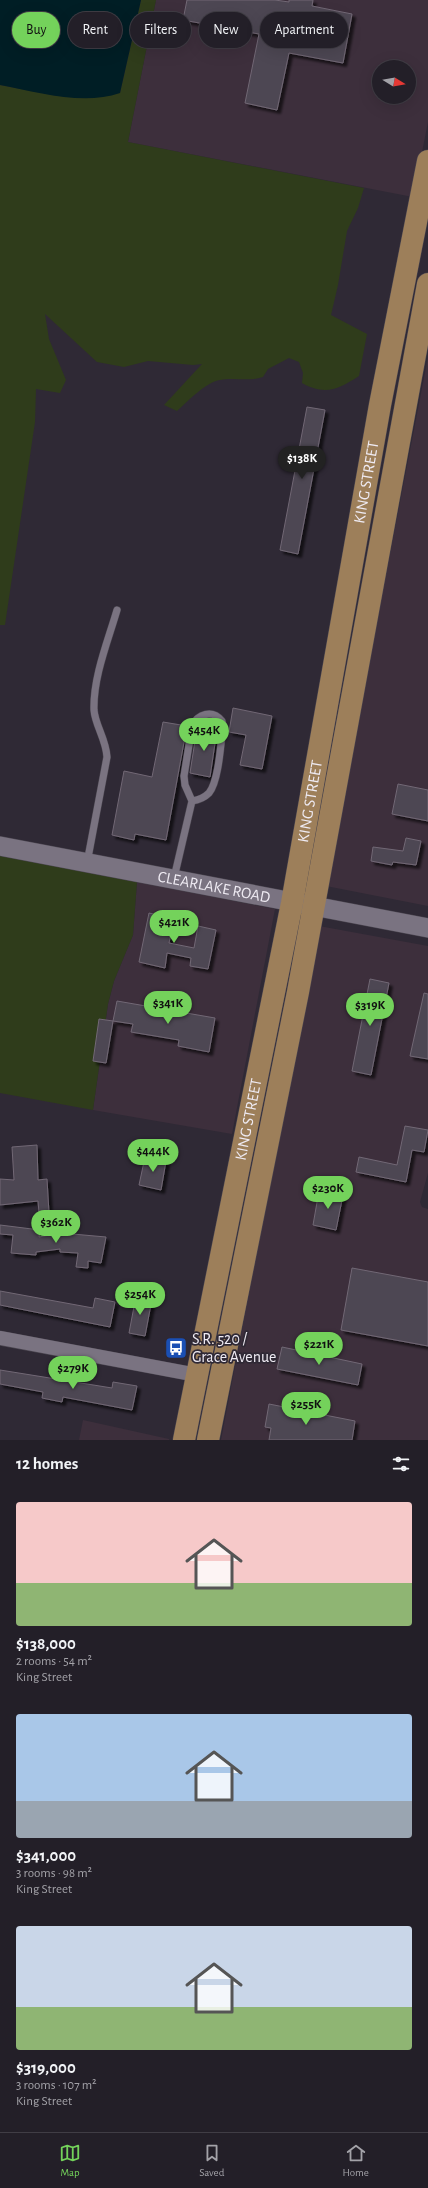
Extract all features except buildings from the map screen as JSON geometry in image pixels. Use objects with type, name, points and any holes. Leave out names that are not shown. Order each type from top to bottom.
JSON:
[{"type":"main road","name":"KING STREET","points":[[184,1440],[292,903],[379,412],[428,161]]},
{"type":"main road","points":[[398,442],[392,427],[391,406],[419,253],[414,232]]},
{"type":"main road","name":"KING STREET","points":[[208,1440],[314,907],[428,284]]},
{"type":"main road","points":[[350,577],[373,581]]},
{"type":"main road","points":[[196,1440],[213,1351],[204,1337]]},
{"type":"street","name":"CLEARLAKE ROAD","points":[[0,846],[428,928]]},
{"type":"street","points":[[0,1338],[197,1375]]},
{"type":"lane","points":[[87,863],[107,757],[106,746],[94,712],[94,698],[97,680],[117,610]]},
{"type":"lane","points":[[174,880],[192,801],[185,785],[184,776],[192,726],[195,719],[201,715],[216,715],[222,721],[223,725],[213,783],[208,793],[201,799],[192,801]]},
{"type":"shaded area","points":[[156,0],[428,0],[428,122],[413,197],[128,142],[147,48],[191,48],[191,12],[154,12]]},
{"type":"shaded area","points":[[428,357],[428,906],[326,886]]},
{"type":"shaded area","points":[[137,882],[275,909],[232,1134],[93,1110],[108,1004],[114,981],[133,935]]},
{"type":"shaded area","points":[[319,926],[428,946],[428,1173],[420,1202],[422,1207],[428,1209],[428,1440],[221,1440]]},
{"type":"shaded area","points":[[83,1420],[169,1439],[169,1440],[79,1440]]},
{"type":"green space","points":[[141,0],[156,0],[154,12],[138,12]]},
{"type":"green space","points":[[130,48],[147,48],[128,142],[364,188],[358,208],[347,231],[338,285],[331,315],[367,334],[359,376],[332,389],[325,390],[310,387],[302,383],[303,373],[299,362],[289,358],[268,369],[263,377],[252,379],[226,379],[209,384],[177,411],[164,405],[202,364],[193,365],[148,361],[124,367],[97,362],[45,314],[49,339],[66,380],[60,393],[36,389],[35,422],[5,625],[0,625],[0,85],[58,96],[120,93]]},
{"type":"green space","points":[[0,854],[137,882],[133,935],[114,981],[108,1004],[93,1110],[0,1093]]},
{"type":"water","points":[[0,0],[141,0],[138,12],[130,12],[130,48],[120,93],[106,97],[76,98],[45,94],[0,85]]},
{"type":"place","name":"S.R. 520 / Grace Avenue","points":[[176,1348]]}]
